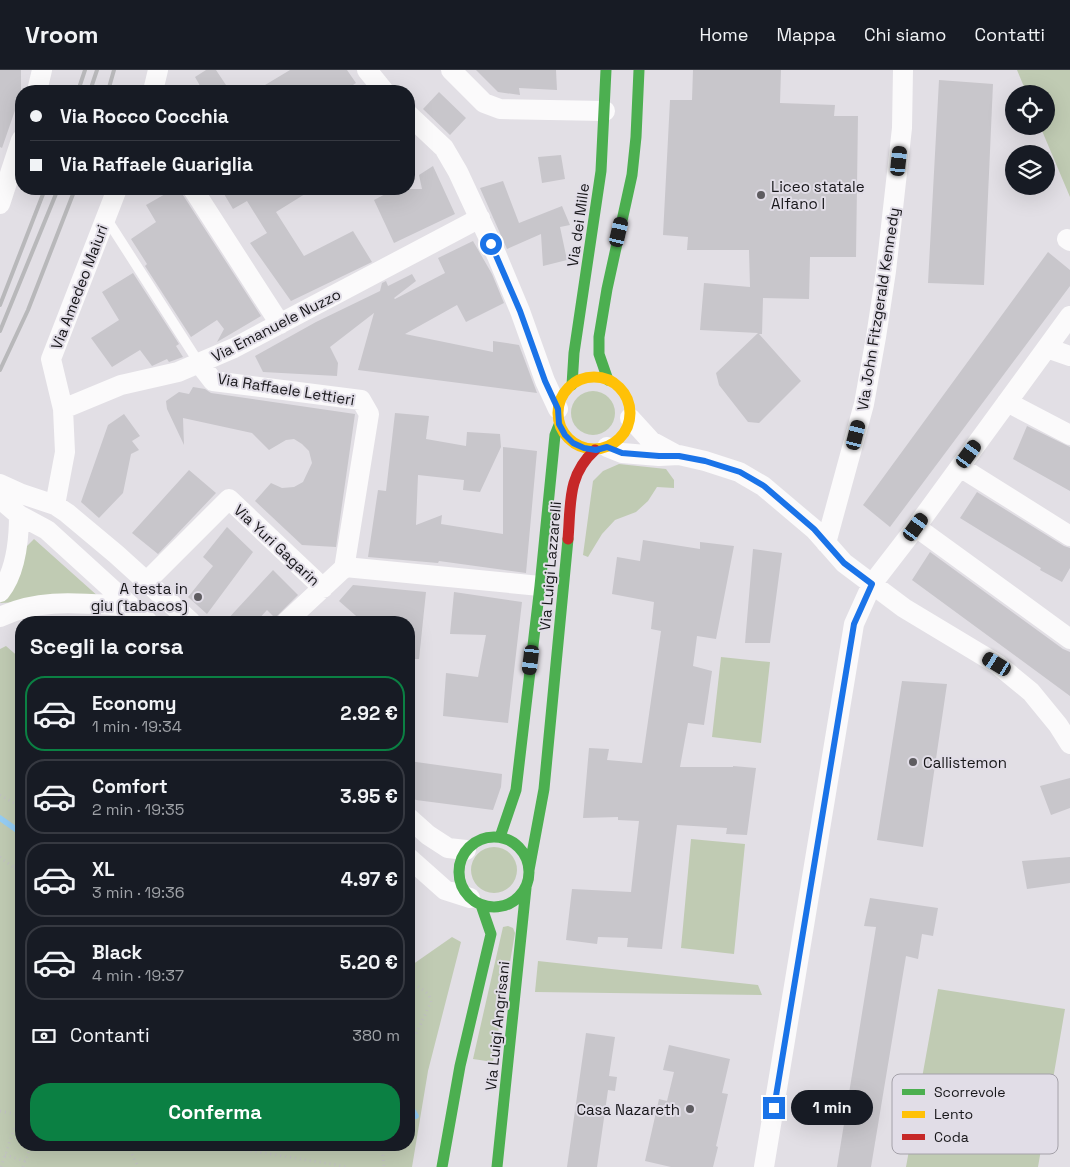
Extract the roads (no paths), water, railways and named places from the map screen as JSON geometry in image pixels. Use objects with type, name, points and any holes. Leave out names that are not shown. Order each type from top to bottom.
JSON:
[{"type":"street","points":[[38,85],[42,70]]},
{"type":"street","points":[[154,85],[158,70]]},
{"type":"street","points":[[367,70],[379,85]]},
{"type":"street","points":[[451,70],[484,103],[500,109],[605,111]]},
{"type":"street","name":"Via dei Mille","points":[[572,384],[574,353],[601,171],[606,70]]},
{"type":"street","points":[[608,380],[599,354],[599,337],[607,289],[632,175],[639,70]]},
{"type":"street","name":"Via John Fitzgerald Kennedy","points":[[826,543],[862,414],[886,271],[902,128],[903,70]]},
{"type":"street","points":[[415,121],[444,148],[458,172],[520,311],[565,435],[573,443],[584,448],[601,448],[622,453],[679,456],[705,461],[740,472],[764,486],[814,529],[844,563],[904,608],[997,664],[1031,692],[1058,725],[1070,744]]},
{"type":"street","points":[[0,204],[15,158]]},
{"type":"street","name":"Via Amedeo Maiuri","points":[[55,506],[65,452],[63,409],[51,359],[115,195]]},
{"type":"street","points":[[197,195],[280,324]]},
{"type":"street","name":"Via Emanuele Nuzzo","points":[[63,409],[121,385],[178,372],[234,348],[480,218]]},
{"type":"street","points":[[764,1167],[854,624],[872,584],[1070,317]]},
{"type":"street","points":[[1047,348],[1070,356]]},
{"type":"street","name":"Via Raffaele Lettieri","points":[[199,363],[213,380],[361,400],[369,414],[344,568]]},
{"type":"street","points":[[559,417],[560,400],[572,384],[580,380],[599,378],[608,380],[618,386],[630,406],[630,418],[622,436],[615,443],[601,448]]},
{"type":"street","points":[[1007,402],[1070,435]]},
{"type":"street","name":"Via Luigi Lazzarelli","points":[[500,837],[516,790],[540,586],[550,478],[559,417]]},
{"type":"street","points":[[630,418],[651,441],[679,456]]},
{"type":"street","name":"Via Luigi Lazzarelli","points":[[529,870],[544,789],[573,482],[585,459],[601,448]]},
{"type":"street","points":[[960,467],[1070,536]]},
{"type":"street","points":[[0,484],[55,506],[83,525],[184,616]]},
{"type":"street","points":[[0,499],[19,515],[47,530],[140,616]]},
{"type":"street","name":"Via Yuri Gagarin","points":[[146,582],[229,499],[323,588]]},
{"type":"street","points":[[0,592],[10,572],[18,541],[19,515]]},
{"type":"street","points":[[916,527],[1070,639]]},
{"type":"street","points":[[293,616],[344,568],[540,586]]},
{"type":"street","points":[[0,617],[10,612],[58,602],[128,606]]},
{"type":"street","points":[[415,823],[428,835],[448,848],[466,850]]},
{"type":"street","points":[[415,863],[445,890],[476,902],[491,907],[501,906],[513,902],[526,888],[529,870],[528,861],[517,845],[500,837],[490,836],[481,838],[466,850],[458,869],[459,880],[463,890],[476,902]]},
{"type":"street","name":"Via Luigi Angrisani","points":[[497,1167],[526,888]]},
{"type":"street","name":"Via Luigi Angrisani","points":[[442,1167],[460,1066],[490,934],[476,902]]},
{"type":"lane","points":[[106,218],[199,363]]},
{"type":"waterway","points":[[0,818],[15,829]]},
{"type":"railway","points":[[80,85],[85,70]]},
{"type":"railway","points":[[92,85],[97,70]]},
{"type":"railway","points":[[110,85],[114,70]]},
{"type":"railway","points":[[0,305],[43,195]]},
{"type":"railway","points":[[0,331],[56,195]]},
{"type":"railway","points":[[0,370],[28,310],[73,195]]},
{"type":"place","name":"Liceo statale Alfano I","points":[[761,195]]},
{"type":"place","name":"A testa in giu (tabacos)","points":[[198,597]]},
{"type":"place","name":"Callistemon","points":[[913,762]]},
{"type":"place","name":"Casa Nazareth","points":[[690,1109]]}]
